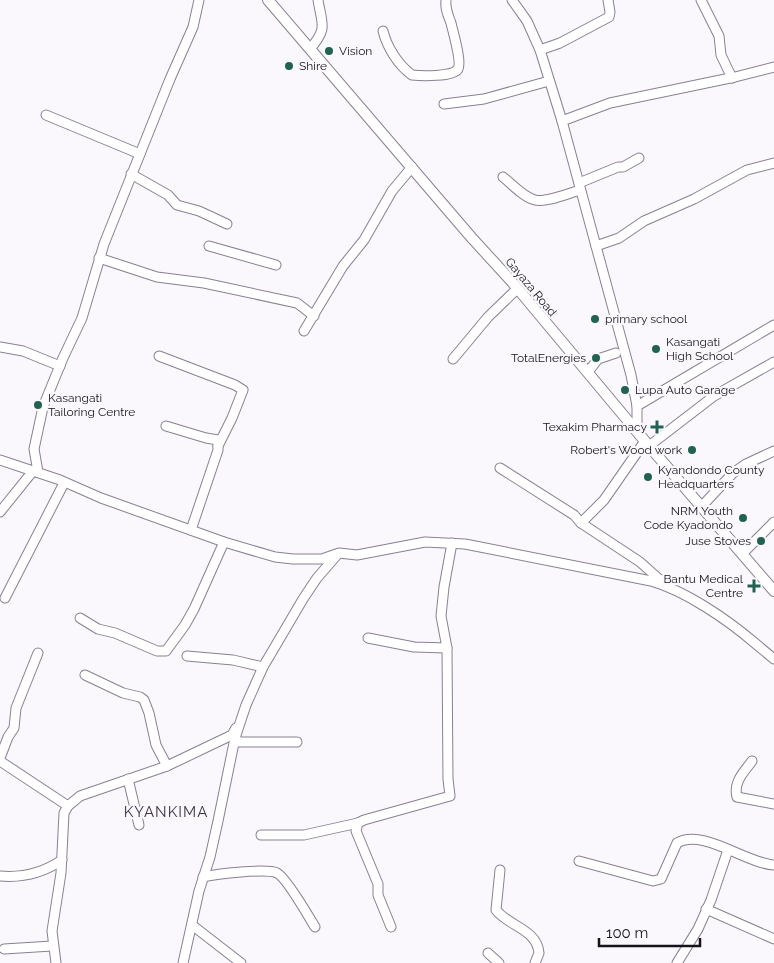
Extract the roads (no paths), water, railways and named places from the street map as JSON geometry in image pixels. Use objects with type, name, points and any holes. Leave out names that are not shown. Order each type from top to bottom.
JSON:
[{"type":"main road","name":"Gayaza Road","points":[[268,0],[517,288],[774,591]]},
{"type":"street","points":[[0,512],[35,472],[34,449],[36,435],[46,401],[82,318],[99,258],[131,174],[193,27],[199,0]]},
{"type":"street","points":[[310,49],[318,40],[323,29],[318,0]]},
{"type":"street","points":[[383,31],[386,42],[392,52],[412,75],[458,68],[459,62],[452,27],[446,11],[446,0]]},
{"type":"street","points":[[512,0],[527,21],[540,50],[562,121],[623,343],[637,406],[637,430]]},
{"type":"street","points":[[540,50],[560,43],[609,17],[608,0]]},
{"type":"street","points":[[701,0],[719,36],[721,55],[732,78]]},
{"type":"street","points":[[562,121],[618,101],[732,78],[774,67]]},
{"type":"street","points":[[444,104],[484,100],[549,81]]},
{"type":"street","points":[[46,116],[140,154]]},
{"type":"street","points":[[503,177],[525,195],[536,200],[548,199],[618,167],[623,167],[639,158]]},
{"type":"street","points":[[596,246],[619,238],[644,221],[694,199],[747,170],[774,163]]},
{"type":"street","points":[[304,331],[343,266],[364,240],[392,191],[412,167]]},
{"type":"street","points":[[131,174],[168,195],[177,205],[199,211],[227,224]]},
{"type":"street","points":[[209,246],[276,265]]},
{"type":"street","points":[[99,258],[156,277],[204,283],[297,302],[314,316]]},
{"type":"street","points":[[453,359],[488,317],[517,288]]},
{"type":"street","points":[[637,406],[774,325]]},
{"type":"street","points":[[0,347],[23,350],[60,366]]},
{"type":"street","points":[[588,372],[598,359],[616,353]]},
{"type":"street","points":[[159,356],[235,385],[243,390],[218,446],[191,530]]},
{"type":"street","points":[[581,523],[604,500],[634,455],[647,443],[672,429],[714,396],[774,362]]},
{"type":"street","points":[[166,426],[218,440],[218,446]]},
{"type":"street","points":[[702,506],[733,473],[746,464],[774,451]]},
{"type":"street","points":[[0,460],[224,542],[284,558],[322,559],[339,553],[357,555],[425,542],[465,544],[651,581],[678,591]]},
{"type":"street","points":[[500,468],[568,511],[581,523],[640,562],[659,579],[669,583],[737,630],[774,659]]},
{"type":"street","points":[[5,598],[64,483]]},
{"type":"street","points":[[742,554],[774,522]]},
{"type":"street","points":[[80,618],[98,629],[115,633],[157,651],[166,651],[194,609],[224,542]]},
{"type":"street","points":[[261,835],[304,835],[358,823],[450,796],[448,779],[448,648],[441,616],[452,543]]},
{"type":"street","points":[[183,963],[216,830],[233,736],[253,686],[263,667],[310,587],[339,553]]},
{"type":"street","points":[[368,638],[414,647],[448,648]]},
{"type":"street","points":[[38,653],[16,708],[14,728],[8,737],[0,759],[68,806]]},
{"type":"street","points":[[187,656],[233,660],[263,667]]},
{"type":"street","points":[[85,675],[123,693],[144,700],[156,745],[167,766]]},
{"type":"street","points":[[56,963],[52,946],[52,931],[62,860],[63,819],[68,806],[80,796],[167,766],[233,736]]},
{"type":"street","points":[[233,736],[239,742],[297,742]]},
{"type":"street","points":[[752,761],[738,780],[735,792],[737,797],[774,804]]},
{"type":"street","points":[[128,780],[138,825]]},
{"type":"street","points":[[358,823],[356,832],[378,884],[378,895],[391,927]]},
{"type":"street","points":[[579,861],[654,881],[661,879],[676,843],[683,840],[697,839],[756,862],[774,865]]},
{"type":"street","points":[[677,963],[698,929],[711,900],[728,850]]},
{"type":"street","points":[[0,876],[33,874],[44,871],[62,860]]},
{"type":"street","points":[[500,870],[496,910],[505,919],[526,931],[536,944],[539,953],[534,963]]},
{"type":"street","points":[[203,877],[221,873],[277,873],[287,884],[316,927]]},
{"type":"street","points":[[706,909],[774,939]]},
{"type":"street","points":[[192,925],[241,963]]},
{"type":"street","points":[[4,949],[52,946]]},
{"type":"street","points":[[488,953],[500,963]]},
{"type":"place","name":"Vision","points":[[329,51]]},
{"type":"place","name":"Shire","points":[[289,66]]},
{"type":"place","name":"primary school","points":[[595,319]]},
{"type":"place","name":"Kasangati High School","points":[[656,349]]},
{"type":"place","name":"TotalEnergies","points":[[596,358]]},
{"type":"place","name":"Lupa Auto Garage","points":[[625,390]]},
{"type":"place","name":"Kasangati Tailoring Centre","points":[[38,405]]},
{"type":"place","name":"Texakim Pharmacy","points":[[657,427]]},
{"type":"place","name":"Robert's Wood work","points":[[692,450]]},
{"type":"place","name":"Kyandondo County Headquarters","points":[[648,477]]},
{"type":"place","name":"NRM Youth Code Kyadondo","points":[[743,518]]},
{"type":"place","name":"Juse Stoves","points":[[761,541]]},
{"type":"place","name":"Bantu Medical Centre","points":[[754,586]]},
{"type":"district","name":"KYANKIMA","points":[[166,812]]}]
